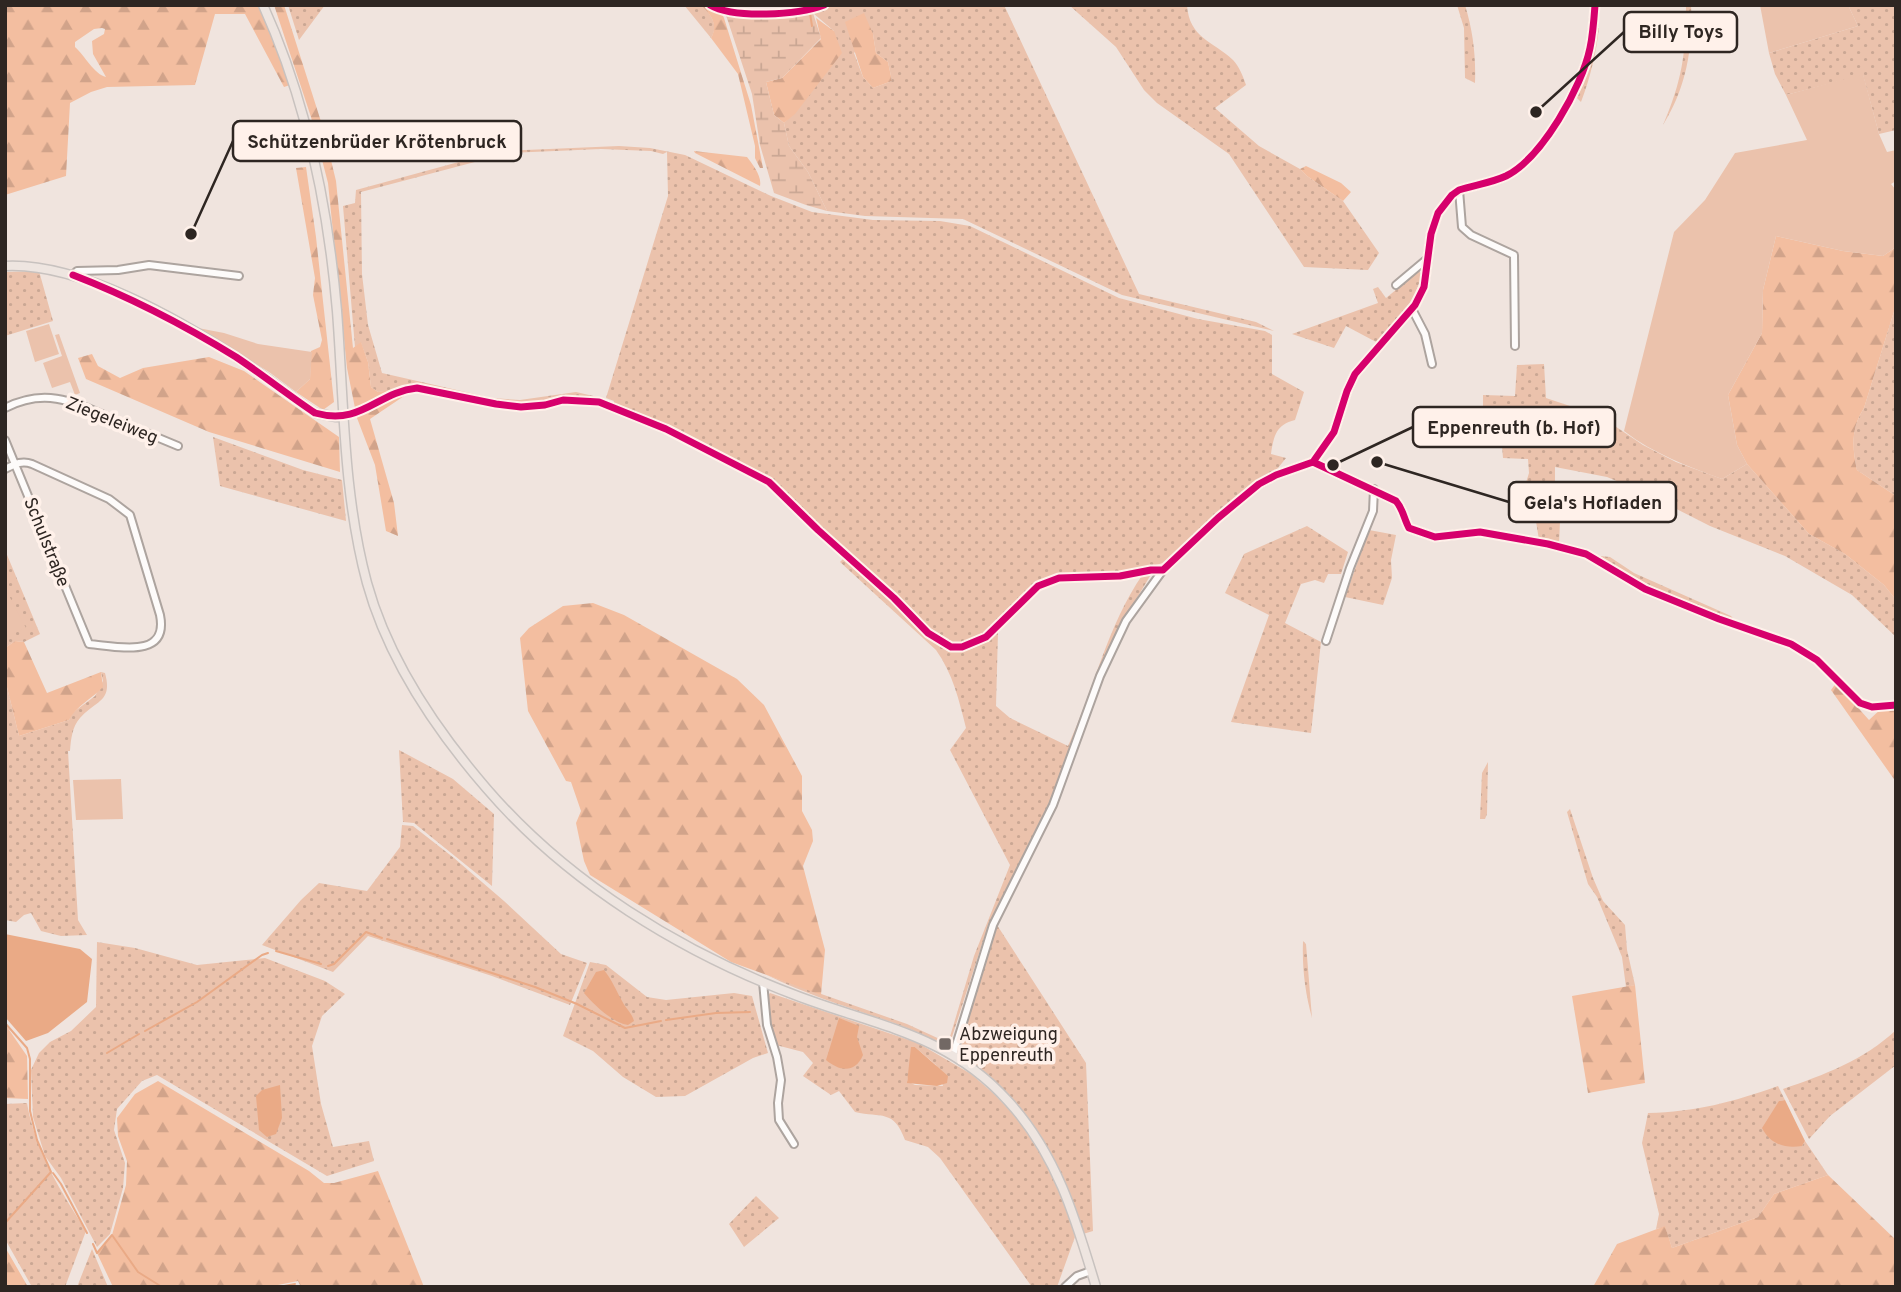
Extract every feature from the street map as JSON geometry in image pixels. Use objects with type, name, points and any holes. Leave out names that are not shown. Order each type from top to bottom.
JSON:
[{"type":"main road","points":[[263,5],[295,84],[320,184],[336,308],[351,508],[368,586],[383,628],[419,696],[488,790],[553,855],[627,909],[685,946],[763,982],[826,1006],[911,1033],[953,1055],[1009,1101],[1047,1154],[1060,1178],[1096,1287]]},
{"type":"main road","points":[[5,266],[41,267],[73,275],[120,293],[209,341],[315,412],[344,416]]},
{"type":"street","points":[[953,1055],[993,925],[1053,805],[1100,676],[1126,621],[1163,570],[1218,517],[1259,484],[1313,462],[1334,432],[1347,391],[1356,374],[1412,309],[1424,287],[1431,234],[1438,213],[1459,190],[1506,176],[1524,162],[1555,124],[1573,96],[1590,48],[1595,5]]},
{"type":"street","points":[[1459,190],[1462,227],[1514,256],[1515,346]]},
{"type":"street","points":[[1396,285],[1427,259]]},
{"type":"street","points":[[73,275],[77,271],[118,270],[149,265],[239,276]]},
{"type":"street","points":[[1412,309],[1425,334],[1432,364]]},
{"type":"street","name":"Ziegeleiweg","points":[[5,408],[25,400],[53,397],[77,402],[178,446]]},
{"type":"street","name":"Schulstraße","points":[[5,440],[89,644],[147,647],[155,642],[160,634],[160,615],[130,515],[109,499],[32,464],[24,461],[15,464]]},
{"type":"street","points":[[1313,462],[1396,501],[1402,508],[1403,519],[1409,528],[1436,537],[1480,532]]},
{"type":"street","points":[[5,469],[15,464]]},
{"type":"street","points":[[1326,641],[1350,568],[1373,511],[1374,489]]},
{"type":"street","points":[[763,982],[767,1025],[781,1080],[779,1121],[794,1144]]},
{"type":"street","points":[[1065,1287],[1077,1276],[1091,1271]]},
{"type":"green space","points":[[5,5],[259,5],[290,85],[284,87],[245,14],[215,14],[195,85],[107,87],[70,103],[66,176],[5,195]],"holes":[[[94,29],[105,29],[104,34],[92,41],[93,54],[106,77],[94,69],[75,47],[75,42]]]},
{"type":"green space","points":[[274,5],[284,5],[324,131],[336,181],[353,348],[361,342],[368,362],[371,387],[378,392],[402,388],[407,394],[370,419],[394,503],[398,536],[386,531],[375,465],[357,418],[347,368],[328,183],[311,117]]},
{"type":"green space","points":[[288,5],[325,5],[299,40]]},
{"type":"green space","points":[[684,5],[703,5],[714,25],[711,38]]},
{"type":"green space","points":[[832,5],[1004,5],[1139,294],[1256,322],[1274,331],[1122,295],[963,219],[865,216],[827,211],[808,172],[789,146],[784,123],[794,114],[809,92],[834,31],[813,13]],"holes":[[[873,34],[876,53],[888,62],[892,81],[873,88],[863,77],[854,53]]]},
{"type":"green space","points":[[1069,5],[1187,5],[1192,25],[1197,32],[1233,60],[1246,85],[1215,108],[1259,146],[1300,169],[1343,201],[1379,253],[1368,270],[1304,267],[1229,154],[1157,103],[1144,90],[1116,47]]},
{"type":"green space","points":[[1457,5],[1465,5],[1470,24],[1475,83],[1465,78],[1464,28]]},
{"type":"green space","points":[[1686,5],[1691,5],[1689,53],[1677,97],[1663,125],[1682,67]]},
{"type":"green space","points":[[1760,5],[1848,5],[1858,26],[1769,53]]},
{"type":"green space","points":[[1848,5],[1895,5],[1896,130],[1879,134],[1863,75],[1786,95],[1775,74],[1769,53],[1858,26]]},
{"type":"green space","points":[[703,7],[722,14],[724,18],[751,105],[763,168],[760,168],[755,158],[755,146],[738,74],[711,38],[714,25]]},
{"type":"green space","points":[[813,13],[821,38],[782,78],[766,82],[774,115],[784,123],[789,146],[808,172],[827,211],[774,193],[760,145],[752,94],[726,15],[794,16]]},
{"type":"green space","points":[[864,13],[873,34],[876,53],[888,62],[892,81],[873,88],[863,77],[845,22]]},
{"type":"green space","points":[[816,18],[834,31],[842,53],[795,114],[784,123],[774,115],[766,82],[782,78],[821,39]]},
{"type":"green space","points":[[1596,28],[1599,28],[1594,57],[1581,102],[1576,97],[1587,70]]},
{"type":"green space","points":[[1863,74],[1879,134],[1887,152],[1896,150],[1896,181],[1891,184],[1896,190],[1896,247],[1883,256],[1843,251],[1776,236],[1763,290],[1762,333],[1728,395],[1737,445],[1747,464],[1722,479],[1659,453],[1624,431],[1674,232],[1705,200],[1735,153],[1807,140],[1786,95]]},
{"type":"green space","points":[[619,146],[650,148],[685,155],[771,196],[812,212],[873,220],[940,221],[970,226],[1119,298],[1198,319],[1265,331],[1272,335],[1272,374],[1304,392],[1295,420],[1280,428],[1273,441],[1271,454],[1286,458],[1270,478],[1238,498],[1163,563],[1120,575],[1048,578],[1026,593],[984,636],[962,645],[951,645],[930,631],[770,481],[667,427],[613,405],[614,401],[606,398],[668,196],[667,152],[663,154],[601,149],[509,153],[361,192],[362,274],[368,325],[382,373],[492,398],[520,400],[576,392],[602,398],[567,398],[520,405],[416,387],[378,392],[371,387],[368,362],[361,343],[355,347],[343,206],[355,203],[356,190],[499,151]]},
{"type":"green space","points":[[694,151],[747,157],[758,175],[760,186],[695,153]]},
{"type":"green space","points":[[1306,166],[1341,183],[1351,192],[1343,201],[1300,169]]},
{"type":"green space","points":[[306,167],[334,402],[323,410],[296,392],[310,379],[311,351],[320,347],[322,340],[313,295],[315,278],[296,168]]},
{"type":"green space","points":[[1776,236],[1843,251],[1883,256],[1896,247],[1896,305],[1855,430],[1854,453],[1857,470],[1896,496],[1896,600],[1884,585],[1845,554],[1809,534],[1747,464],[1737,445],[1728,395],[1762,333],[1763,290]]},
{"type":"green space","points":[[39,271],[53,321],[5,336],[5,272]]},
{"type":"green space","points":[[1419,271],[1419,284],[1410,303],[1378,343],[1346,326],[1334,348],[1292,334],[1378,303],[1373,289],[1378,287],[1386,298]]},
{"type":"green space","points":[[1896,305],[1896,496],[1857,470],[1854,446],[1857,423]]},
{"type":"green space","points":[[49,324],[59,354],[35,362],[26,331]]},
{"type":"green space","points":[[198,328],[258,344],[312,352],[310,379],[296,392]]},
{"type":"green space","points":[[59,334],[80,393],[75,395],[70,382],[52,388],[43,363],[62,356],[55,335]]},
{"type":"green space","points":[[92,354],[98,366],[120,378],[143,368],[209,357],[244,371],[339,437],[340,472],[209,432],[86,379],[78,358]]},
{"type":"green space","points":[[1544,364],[1546,398],[1600,416],[1643,445],[1676,462],[1722,479],[1747,464],[1809,534],[1845,554],[1884,585],[1896,600],[1896,637],[1852,595],[1785,556],[1710,526],[1607,477],[1555,467],[1555,484],[1570,483],[1573,521],[1560,521],[1559,544],[1539,540],[1534,509],[1520,502],[1529,473],[1528,459],[1503,458],[1502,446],[1483,444],[1483,395],[1515,396],[1517,365]]},
{"type":"green space","points":[[213,437],[303,470],[342,480],[346,521],[220,486]]},
{"type":"green space","points":[[1307,526],[1348,552],[1341,574],[1328,574],[1324,583],[1315,580],[1301,584],[1285,623],[1321,642],[1311,733],[1231,722],[1269,615],[1225,593],[1244,554]]},
{"type":"green space","points":[[1369,530],[1396,535],[1391,560],[1392,578],[1383,605],[1345,597]]},
{"type":"green space","points":[[5,550],[40,634],[24,642],[15,641],[5,648]]},
{"type":"green space","points":[[1600,556],[1610,557],[1634,573],[1731,616],[1735,621],[1666,593]]},
{"type":"green space","points":[[844,558],[939,645],[963,651],[983,643],[998,632],[996,706],[1010,718],[1068,746],[1120,615],[1143,574],[1149,573],[1150,576],[1115,635],[1097,676],[1059,787],[985,935],[950,1043],[934,1041],[910,1029],[767,975],[907,1024],[944,1041],[949,1040],[974,956],[1010,865],[950,750],[966,728],[947,668],[936,650],[840,562]]},
{"type":"green space","points":[[5,588],[26,628],[5,637]]},
{"type":"green space","points":[[593,603],[624,615],[737,679],[764,705],[802,776],[802,811],[812,830],[813,841],[803,866],[825,950],[821,995],[731,962],[590,875],[584,861],[576,823],[581,811],[571,782],[566,781],[528,711],[520,638],[529,628],[563,606]]},
{"type":"green space","points":[[15,641],[24,642],[47,693],[101,672],[103,687],[75,711],[69,720],[19,736],[5,679],[5,648]]},
{"type":"green space","points":[[101,672],[105,673],[107,683],[105,695],[77,722],[68,751],[78,920],[87,935],[61,936],[41,931],[31,913],[16,922],[5,920],[5,679],[19,736],[69,720],[71,714],[95,696],[103,681]]},
{"type":"green space","points":[[1836,683],[1869,720],[1883,707],[1896,707],[1896,782],[1831,690]]},
{"type":"green space","points":[[399,750],[453,779],[494,814],[492,886],[414,823],[403,822]]},
{"type":"green space","points":[[1488,762],[1487,814],[1485,819],[1480,819],[1482,773]]},
{"type":"green space","points":[[121,779],[123,819],[76,820],[73,780]]},
{"type":"green space","points":[[1570,809],[1603,901],[1625,925],[1627,950],[1635,985],[1626,987],[1622,957],[1597,897],[1588,884],[1567,812]]},
{"type":"green space","points":[[402,825],[413,826],[454,858],[561,954],[587,963],[570,1005],[492,976],[368,936],[333,972],[262,945],[319,883],[367,891],[400,847]]},
{"type":"green space","points":[[997,925],[1086,1063],[1093,1231],[1083,1234],[1063,1179],[1038,1134],[1005,1094],[960,1056],[959,1050]]},
{"type":"green space","points":[[1303,941],[1306,944],[1312,1018],[1304,980]]},
{"type":"green space","points":[[97,942],[135,948],[197,965],[265,958],[325,981],[345,994],[322,1016],[312,1046],[321,1104],[333,1147],[369,1141],[374,1161],[327,1176],[157,1075],[142,1081],[117,1109],[114,1130],[125,1163],[123,1188],[110,1234],[97,1247],[61,1178],[45,1156],[33,1117],[31,1070],[39,1053],[50,1042],[71,1031],[96,1007]]},
{"type":"green space","points":[[590,962],[606,965],[647,997],[666,1000],[734,993],[752,996],[768,1053],[753,1058],[685,1096],[656,1097],[623,1077],[593,1051],[563,1036]]},
{"type":"green space","points":[[1635,985],[1645,1083],[1588,1093],[1572,996]]},
{"type":"green space","points":[[770,993],[918,1043],[971,1074],[993,1093],[1016,1117],[1044,1158],[1063,1196],[1075,1237],[1057,1287],[1032,1287],[940,1158],[928,1147],[905,1140],[901,1130],[891,1119],[855,1112],[839,1091],[831,1095],[803,1076],[813,1063],[803,1052],[776,1045],[768,1017],[767,996]],"holes":[[[915,1047],[936,1065],[943,1086],[915,1085],[907,1081]]]},
{"type":"green space","points":[[5,1024],[27,1056],[28,1099],[5,1098]]},
{"type":"green space","points":[[1896,1030],[1896,1065],[1830,1116],[1809,1139],[1783,1089],[1857,1058]]},
{"type":"green space","points":[[158,1081],[309,1171],[324,1183],[334,1183],[378,1171],[424,1287],[301,1287],[298,1281],[268,1287],[113,1287],[97,1253],[112,1235],[126,1185],[127,1161],[118,1136],[117,1118],[135,1094]]},
{"type":"green space","points":[[1778,1086],[1785,1100],[1779,1101],[1802,1146],[1805,1141],[1828,1175],[1774,1194],[1758,1217],[1672,1248],[1665,1227],[1656,1229],[1659,1214],[1642,1143],[1648,1113],[1682,1111],[1714,1105]]},
{"type":"green space","points":[[27,1103],[42,1154],[86,1231],[65,1287],[32,1287],[5,1239],[5,1104]]},
{"type":"green space","points":[[1828,1175],[1896,1240],[1896,1287],[1593,1287],[1617,1244],[1665,1226],[1672,1248],[1758,1217],[1774,1194]]},
{"type":"green space","points":[[756,1196],[779,1218],[744,1247],[729,1224]]},
{"type":"green space","points":[[5,1247],[28,1287],[5,1287]]},
{"type":"green space","points":[[92,1249],[108,1287],[77,1287]]},
{"type":"shaded area","points":[[5,934],[80,949],[92,959],[87,1002],[48,1033],[26,1041],[5,1017]]},
{"type":"shaded area","points":[[604,970],[633,1018],[634,1021],[628,1025],[610,1017],[584,993],[596,972]]},
{"type":"shaded area","points":[[839,1018],[859,1026],[857,1037],[863,1055],[856,1065],[846,1069],[836,1067],[826,1060]]},
{"type":"shaded area","points":[[911,1047],[915,1047],[948,1076],[947,1083],[937,1086],[907,1083]]},
{"type":"shaded area","points":[[280,1085],[282,1118],[276,1134],[267,1137],[259,1130],[256,1096],[262,1090]]},
{"type":"shaded area","points":[[1785,1100],[1805,1141],[1802,1146],[1779,1144],[1769,1138],[1762,1128],[1779,1101]]},
{"type":"waterway","points":[[810,13],[812,26]]},
{"type":"waterway","points":[[328,966],[334,964],[366,932],[382,938]]},
{"type":"waterway","points":[[387,939],[535,987],[625,1028],[661,1021]]},
{"type":"waterway","points":[[276,951],[321,964]]},
{"type":"waterway","points":[[145,1031],[197,1002],[268,953]]},
{"type":"waterway","points":[[666,1020],[716,1013],[750,1012]]},
{"type":"waterway","points":[[5,1023],[27,1048],[30,1059],[30,1111],[37,1140],[51,1172],[5,1223]]},
{"type":"waterway","points":[[107,1053],[139,1034]]},
{"type":"waterway","points":[[53,1173],[87,1233]]},
{"type":"waterway","points":[[93,1244],[97,1253],[112,1235],[138,1272],[162,1287]]},
{"type":"waterway","points":[[279,1287],[295,1284]]},
{"type":"cycle path","points":[[710,5],[750,14],[783,13],[824,5]]},
{"type":"cycle path","points":[[73,275],[136,302],[197,334],[236,357],[315,413],[345,415],[391,395],[417,388],[521,407],[563,400],[599,402],[666,429],[769,482],[928,633],[951,647],[962,647],[986,637],[1038,586],[1059,578],[1120,576],[1163,570],[1259,484],[1313,462],[1334,432],[1355,374],[1415,305],[1424,287],[1431,234],[1438,213],[1459,190],[1506,176],[1520,167],[1558,120],[1586,64],[1595,5]]},
{"type":"cycle path","points":[[1313,462],[1396,501],[1409,528],[1435,537],[1480,532],[1586,554],[1645,589],[1791,644],[1817,660],[1860,703],[1872,707],[1896,705]]},
{"type":"place","name":"Billy Toys","points":[[1536,112]]},
{"type":"place","name":"Schützenbrüder Krötenbruck","points":[[191,234]]},
{"type":"place","name":"Gela's Hofladen","points":[[1377,462]]},
{"type":"place","name":"Eppenreuth (b. Hof)","points":[[1333,465]]},
{"type":"place","name":"Abzweigung Eppenreuth","points":[[945,1044]]}]
